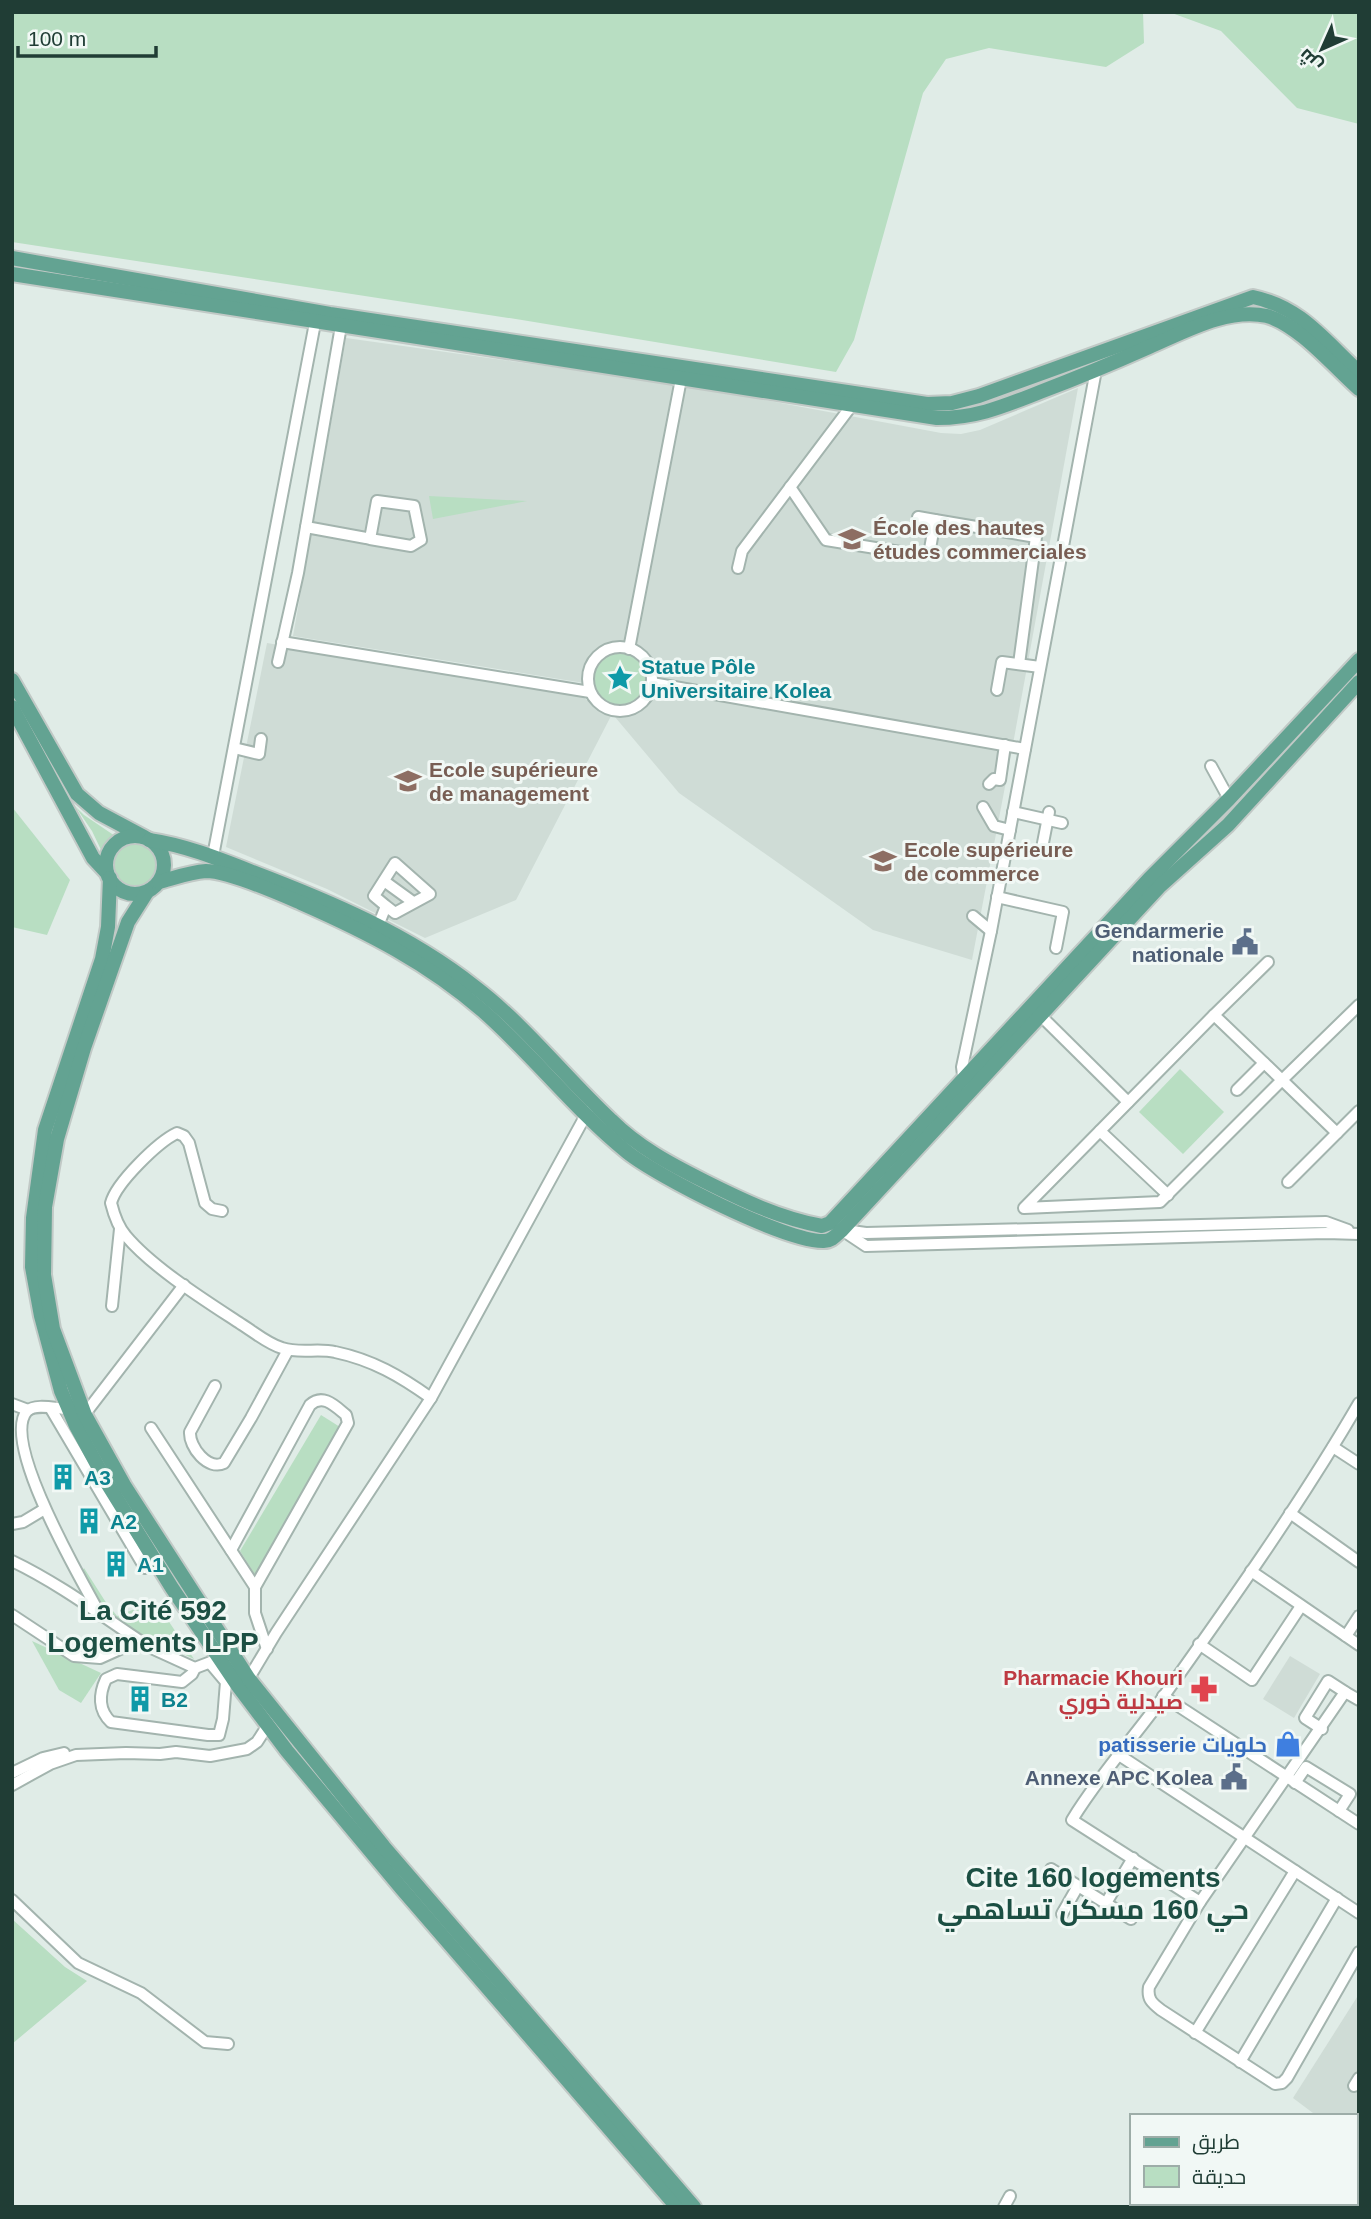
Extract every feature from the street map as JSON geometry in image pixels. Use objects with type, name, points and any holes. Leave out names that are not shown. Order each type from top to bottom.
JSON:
[{"type":"main road","points":[[12,258],[330,314],[927,404],[952,403],[979,396],[1253,297],[1273,301],[1293,311],[1359,372]]},
{"type":"main road","points":[[12,274],[937,418],[978,415],[1096,370],[1195,327],[1232,316],[1254,314],[1269,317],[1289,327],[1359,389]]},
{"type":"main road","points":[[836,1226],[963,1078],[1359,660]]},
{"type":"main road","points":[[12,680],[77,794],[99,813],[157,846],[164,864],[159,882]]},
{"type":"main road","points":[[694,2207],[245,1685],[215,1661],[139,1535],[80,1421],[53,1329],[44,1275],[47,1193],[57,1139],[84,1048],[128,922],[147,892],[159,882],[204,872],[226,875],[301,903],[401,950],[449,983],[589,1108],[667,1163],[752,1205],[805,1223],[836,1226],[966,1094],[1160,886],[1228,825],[1359,681]]},
{"type":"main road","points":[[12,707],[93,858],[116,887],[136,894],[147,892]]},
{"type":"main road","points":[[589,1108],[510,1017],[477,988],[407,940],[286,885],[213,856],[176,844],[134,836],[124,838],[115,844],[106,863],[108,927],[102,959],[45,1130],[33,1217],[32,1267],[52,1364],[69,1409],[80,1421],[145,1520],[268,1726],[402,1889],[677,2207]]},
{"type":"street","points":[[213,856],[315,323],[330,314]]},
{"type":"street","points":[[278,662],[306,527],[341,326]]},
{"type":"street","points":[[966,1094],[962,1067],[991,931],[1096,370]]},
{"type":"street","points":[[629,649],[681,379]]},
{"type":"street","points":[[738,568],[742,551],[852,405]]},
{"type":"street","points":[[790,487],[826,540],[900,552]]},
{"type":"street","points":[[306,527],[370,539],[411,546],[421,540],[414,506],[377,501],[370,539]]},
{"type":"street","points":[[918,517],[1036,537],[1019,664]]},
{"type":"street","points":[[930,549],[935,520]]},
{"type":"street","points":[[282,642],[590,692]]},
{"type":"street","points":[[611,648],[629,649],[644,658],[649,666],[652,683],[645,700],[629,710],[610,710],[602,706],[590,692],[588,674],[596,657],[611,648]]},
{"type":"street","points":[[997,690],[1002,662],[1040,667]]},
{"type":"street","points":[[652,683],[1025,749]]},
{"type":"street","points":[[234,748],[259,754],[261,740]]},
{"type":"street","points":[[989,784],[994,779],[1000,780],[1005,745]]},
{"type":"street","points":[[1212,766],[1229,799]]},
{"type":"street","points":[[983,807],[994,826],[1010,830]]},
{"type":"street","points":[[1013,812],[1048,816],[1062,823]]},
{"type":"street","points":[[1042,848],[1048,816]]},
{"type":"street","points":[[395,863],[430,894],[413,902],[396,913],[374,896],[395,863]]},
{"type":"street","points":[[384,881],[413,902]]},
{"type":"street","points":[[997,897],[1063,912],[1056,948]]},
{"type":"street","points":[[379,926],[386,906]]},
{"type":"street","points":[[973,916],[991,931]]},
{"type":"street","points":[[1268,962],[1024,1208],[1160,1202],[1359,1005]]},
{"type":"street","points":[[1040,1014],[1071,1039],[1128,1102]]},
{"type":"street","points":[[1214,1015],[1337,1133]]},
{"type":"street","points":[[1237,1090],[1264,1063]]},
{"type":"street","points":[[245,1685],[431,1398],[589,1108]]},
{"type":"street","points":[[1288,1182],[1359,1111]]},
{"type":"street","points":[[1100,1130],[1168,1195]]},
{"type":"street","points":[[222,1211],[212,1209],[205,1203],[189,1143],[184,1136],[177,1133],[135,1169],[113,1195],[111,1203],[120,1229],[139,1249],[184,1285],[259,1336],[279,1348],[333,1351],[368,1362],[396,1373],[431,1398]]},
{"type":"street","points":[[836,1226],[866,1246],[1326,1227],[1359,1234]]},
{"type":"street","points":[[112,1306],[120,1229]]},
{"type":"street","points":[[80,1421],[184,1285]]},
{"type":"street","points":[[215,1386],[190,1432],[190,1437],[191,1443],[202,1457],[219,1466],[224,1463],[251,1418],[288,1350]]},
{"type":"street","points":[[231,1550],[310,1405],[318,1400],[326,1400],[346,1415],[348,1423],[255,1587]]},
{"type":"street","points":[[1200,1902],[1072,1820],[1094,1784],[1163,1696],[1251,1571],[1359,1403]]},
{"type":"street","points":[[12,1404],[28,1410]]},
{"type":"street","points":[[69,1409],[37,1406],[28,1410],[21,1418],[17,1460],[65,1554],[101,1616]]},
{"type":"street","points":[[51,1409],[145,1568]]},
{"type":"street","points":[[151,1428],[255,1587],[256,1613],[267,1648]]},
{"type":"street","points":[[1333,1447],[1359,1465]]},
{"type":"street","points":[[12,1524],[23,1522],[43,1510]]},
{"type":"street","points":[[1290,1513],[1359,1562]]},
{"type":"street","points":[[12,1561],[77,1597],[149,1647],[195,1668],[215,1661],[226,1682],[219,1735],[111,1722],[103,1715],[99,1695],[106,1679],[117,1674],[182,1682],[195,1668]]},
{"type":"street","points":[[1251,1571],[1359,1644]]},
{"type":"street","points":[[1199,1644],[1252,1679],[1301,1606]]},
{"type":"street","points":[[12,1615],[74,1656],[100,1658],[131,1644],[149,1647]]},
{"type":"street","points":[[1346,1636],[1359,1616]]},
{"type":"street","points":[[1322,1729],[1305,1718],[1328,1681],[1359,1700]]},
{"type":"street","points":[[1292,1780],[1345,1692]]},
{"type":"street","points":[[1163,1696],[1359,1824]]},
{"type":"street","points":[[12,1773],[43,1758],[80,1750],[160,1755],[176,1752],[210,1756],[229,1753],[247,1749],[257,1742],[268,1726]]},
{"type":"street","points":[[12,1785],[50,1764],[76,1755],[104,1753]]},
{"type":"street","points":[[1119,1755],[1359,1913]]},
{"type":"street","points":[[1339,1811],[1350,1794],[1306,1767],[1244,1837],[1200,1902],[1149,1987],[1148,1995],[1151,2002],[1195,2033],[1275,2084],[1282,2083],[1359,1952]]},
{"type":"street","points":[[1106,1903],[1133,1858]]},
{"type":"street","points":[[1051,1869],[1131,1919]]},
{"type":"street","points":[[1195,2033],[1295,1871]]},
{"type":"street","points":[[1062,1914],[1078,1886]]},
{"type":"street","points":[[1240,2062],[1337,1898]]},
{"type":"street","points":[[12,1900],[78,1963],[141,1993],[205,2042],[228,2044]]},
{"type":"shaded area","points":[[346,338],[675,384],[626,643],[613,643],[596,652],[588,664],[584,683],[293,636]]},
{"type":"shaded area","name":"École des hautes études commerciales","points":[[685,385],[941,433],[961,434],[980,430],[1078,388],[1013,744],[658,679],[649,653],[634,644]]},
{"type":"shaded area","name":"Ecole supérieure de management","points":[[267,643],[583,697],[611,716],[516,900],[425,938],[327,889],[226,847]]},
{"type":"shaded area","name":"Ecole supérieure de commerce","points":[[657,688],[1012,750],[972,960],[873,930],[679,793],[615,717],[642,711],[655,696]]},
{"type":"shaded area","points":[[1290,1656],[1320,1674],[1294,1718],[1263,1699]]},
{"type":"shaded area","points":[[1359,1994],[1359,2112],[1314,2114],[1293,2098]]},
{"type":"green space","points":[[12,12],[1143,12],[1144,43],[1106,67],[989,48],[946,59],[923,93],[854,340],[836,372],[522,320],[12,242]]},
{"type":"green space","points":[[1169,12],[1359,12],[1359,124],[1297,108],[1221,31]]},
{"type":"green space","points":[[429,496],[527,501],[433,519]]},
{"type":"green space","points":[[620,652],[639,660],[647,679],[639,698],[620,706],[601,698],[593,679],[601,660]]},
{"type":"green space","points":[[75,806],[118,838],[103,854],[92,831]]},
{"type":"green space","points":[[12,807],[70,880],[47,935],[12,927]]},
{"type":"green space","points":[[134,843],[143,844],[150,849],[155,856],[155,874],[150,881],[143,886],[134,887],[125,886],[118,881],[113,874],[112,865],[113,856],[118,849],[125,844]]},
{"type":"green space","points":[[1180,1069],[1224,1112],[1183,1154],[1139,1112]]},
{"type":"green space","points":[[321,1415],[340,1427],[255,1575],[240,1551]]},
{"type":"green space","points":[[84,1568],[117,1616],[155,1601],[194,1659],[130,1629],[104,1610],[82,1572]]},
{"type":"green space","points":[[32,1641],[101,1673],[81,1703],[59,1690]]},
{"type":"green space","points":[[12,1919],[65,1967],[87,1981],[12,2044]]},
{"type":"place","name":"École des hautes études commerciales","points":[[852,539]]},
{"type":"place","name":"Statue Pôle Universitaire Kolea","points":[[620,678]]},
{"type":"place","name":"Ecole supérieure de management","points":[[408,781]]},
{"type":"place","name":"Ecole supérieure de commerce","points":[[883,861]]},
{"type":"place","name":"Gendarmerie nationale","points":[[1245,942]]},
{"type":"place","name":"A3","points":[[63,1477]]},
{"type":"place","name":"A2","points":[[89,1521]]},
{"type":"place","name":"A1","points":[[116,1564]]},
{"type":"place","name":"Pharmacie Khouri صيدلية خوري","points":[[1204,1689]]},
{"type":"place","name":"B2","points":[[140,1699]]},
{"type":"place","name":"patisserie حلويات","points":[[1288,1744]]},
{"type":"place","name":"Annexe APC Kolea","points":[[1234,1777]]},
{"type":"district","name":"La Cité 592 Logements LPP","points":[[153,1626]]},
{"type":"district","name":"Cite 160 logements حي 160 مسكن تساهمي","points":[[1093,1893]]}]
